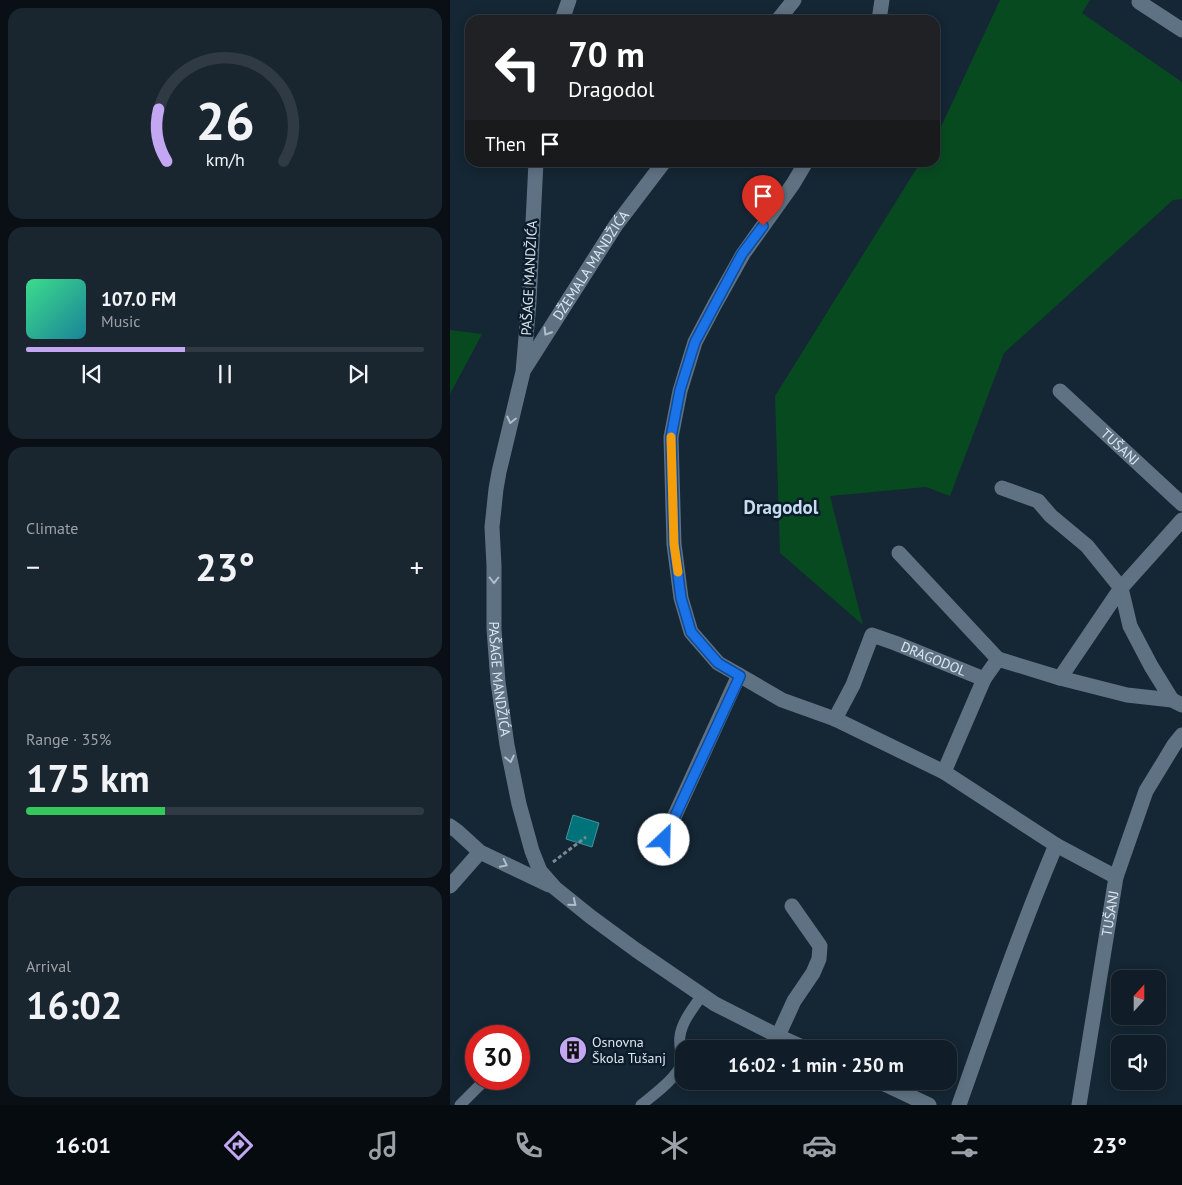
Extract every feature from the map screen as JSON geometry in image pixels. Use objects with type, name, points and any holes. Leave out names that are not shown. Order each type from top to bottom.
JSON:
[{"type":"street","points":[[564,15],[569,0]]},
{"type":"street","points":[[782,15],[794,0]]},
{"type":"street","points":[[880,15],[882,0]]},
{"type":"street","points":[[1139,2],[1182,30]]},
{"type":"street","name":"PAŠAGE MANDŽIĆA","points":[[536,167],[529,302],[523,372],[496,489],[492,527],[494,629],[498,682],[507,744],[519,804],[532,851],[540,871],[555,888],[591,917],[715,1004],[787,1040]]},
{"type":"street","name":"DŽEMALA MANDŽIĆA","points":[[523,372],[616,225],[660,167]]},
{"type":"street","points":[[803,167],[793,184],[742,254],[695,342],[680,390],[671,437],[674,544],[681,598],[691,632],[718,663],[740,676],[782,700],[836,720],[944,772],[1056,844],[1116,877]]},
{"type":"street","name":"TUŠANJ","points":[[1060,391],[1182,504]]},
{"type":"street","points":[[1002,488],[1038,501],[1051,516],[1087,546],[1121,588],[1130,626],[1151,666],[1177,702]]},
{"type":"street","points":[[1060,678],[1121,588],[1182,520]]},
{"type":"street","points":[[899,554],[998,659],[1127,696],[1177,702]]},
{"type":"street","name":"DRAGODOL","points":[[836,720],[853,685],[872,636],[895,643],[984,679],[944,772]]},
{"type":"street","points":[[984,679],[998,659]]},
{"type":"street","points":[[664,840],[740,676]]},
{"type":"street","name":"TUŠANJ","points":[[1079,1105],[1116,877],[1146,791],[1174,744],[1182,735]]},
{"type":"street","points":[[450,826],[480,852],[555,888]]},
{"type":"street","points":[[959,1105],[1001,984],[1056,844]]},
{"type":"street","points":[[450,886],[480,852]]},
{"type":"street","points":[[778,1036],[794,1001],[813,973],[819,959],[820,946],[792,906]]},
{"type":"street","points":[[897,1090],[929,1105]]},
{"type":"lane","points":[[641,1105],[663,1087],[680,1068],[680,1036],[682,1029],[702,995]]},
{"type":"lane","points":[[460,1105],[475,1090]]},
{"type":"path","points":[[540,871],[586,837]]},
{"type":"shaded area","points":[[1000,0],[1090,0],[1082,13],[1182,82],[1182,199],[1173,200],[1004,353],[950,496],[926,487],[830,496],[863,625],[780,553],[775,396],[918,167],[940,167],[940,129]]},
{"type":"shaded area","points":[[450,330],[482,334],[450,394]]},
{"type":"shaded area","points":[[573,815],[599,823],[592,847],[566,839]]},
{"type":"slow traffic","points":[[671,437],[674,544],[678,572]]},
{"type":"place","name":"Osnovna Škola Tušanj","points":[[573,1050]]},
{"type":"district","name":"Dragodol","points":[[781,507]]},
{"type":"route","points":[[664,840],[740,676],[718,663],[691,632],[681,598],[674,544],[671,437],[680,390],[695,342],[742,254],[763,226]]}]
